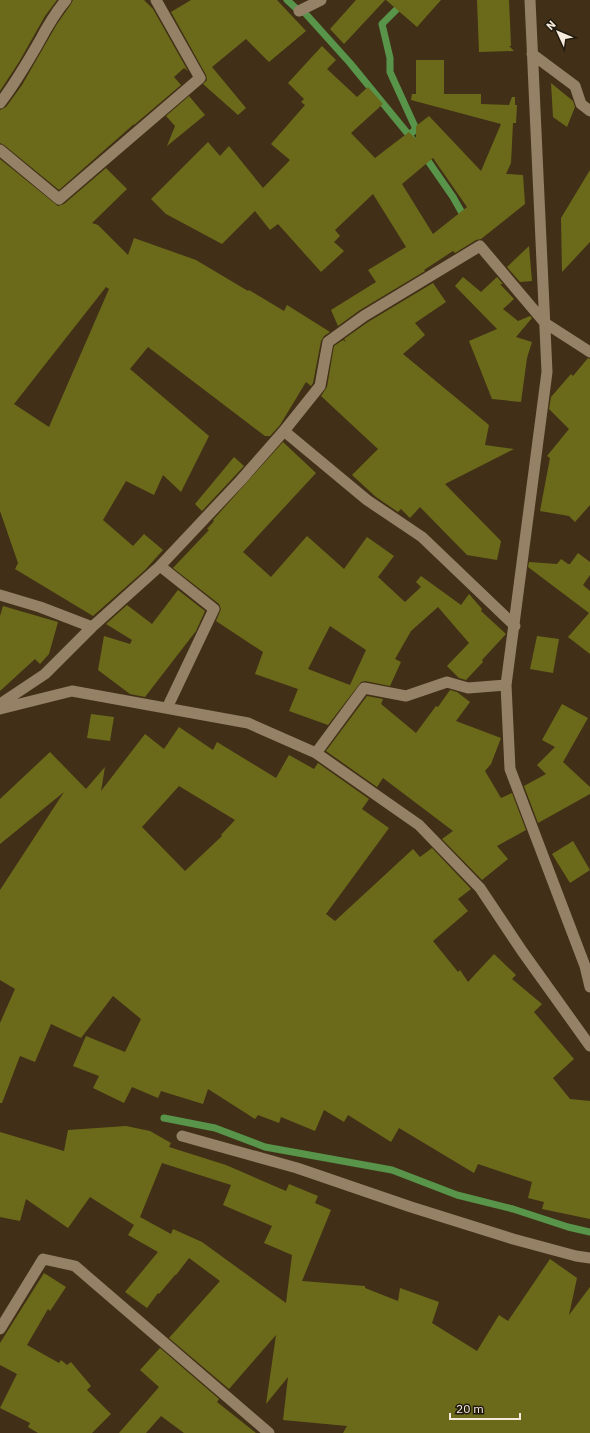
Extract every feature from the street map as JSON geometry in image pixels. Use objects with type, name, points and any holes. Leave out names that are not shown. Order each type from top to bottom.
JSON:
[{"type":"street","points":[[0,103],[11,88],[52,19],[66,0]]},
{"type":"street","points":[[0,150],[59,199],[200,78],[156,0]]},
{"type":"street","points":[[298,11],[322,0]]},
{"type":"street","points":[[530,0],[547,372],[506,685],[510,769],[585,966],[590,987]]},
{"type":"street","points":[[532,54],[575,86],[581,104],[590,111]]},
{"type":"street","points":[[0,704],[45,674],[92,627],[160,566],[240,480],[284,431],[320,386],[328,342],[364,316],[480,246],[545,323],[590,352]]},
{"type":"street","points":[[284,431],[367,500],[422,537],[514,626]]},
{"type":"street","points":[[160,566],[214,609],[167,708]]},
{"type":"street","points":[[0,594],[40,607],[92,627]]},
{"type":"street","points":[[316,753],[364,688],[406,696],[447,682],[468,688],[506,685]]},
{"type":"street","points":[[0,709],[72,691],[248,723],[316,753],[419,826],[480,888],[522,951],[590,1046]]},
{"type":"street","points":[[182,1136],[297,1168],[411,1207],[513,1239],[576,1256],[590,1258]]},
{"type":"street","points":[[0,1329],[43,1259],[75,1266],[270,1433]]},
{"type":"building","points":[[0,0],[57,0],[45,16],[19,62],[0,91]]},
{"type":"building","points":[[73,0],[144,0],[153,9],[188,71],[184,68],[174,77],[181,85],[59,190],[0,143],[0,110],[6,107],[22,85],[57,24]]},
{"type":"building","points":[[191,0],[277,0],[306,31],[269,62],[246,39],[212,67],[246,108],[238,115],[203,84],[207,80],[206,75],[171,12]]},
{"type":"building","points":[[356,0],[385,0],[344,44],[330,29]]},
{"type":"building","points":[[386,0],[441,0],[417,27]]},
{"type":"building","points":[[477,0],[509,0],[511,46],[509,46],[514,51],[479,52]]},
{"type":"building","points":[[322,46],[336,60],[327,69],[357,97],[368,87],[383,104],[351,133],[375,158],[409,132],[416,139],[416,126],[429,116],[481,171],[501,124],[411,100],[412,94],[416,94],[416,60],[444,60],[444,94],[481,94],[481,104],[509,105],[512,97],[515,97],[515,105],[517,105],[516,123],[513,123],[511,163],[506,174],[523,175],[525,204],[481,239],[476,240],[455,253],[453,251],[424,270],[425,271],[360,310],[338,326],[331,310],[376,282],[368,270],[406,247],[373,194],[335,230],[340,236],[334,242],[344,251],[321,272],[278,224],[270,230],[255,211],[222,244],[166,214],[151,199],[208,142],[220,156],[229,146],[263,188],[290,160],[271,144],[305,105],[301,102],[304,99],[288,83]],"holes":[[[433,158],[467,207],[433,234],[402,184]]]},
{"type":"building","points":[[551,83],[573,101],[575,107],[567,127],[553,117]]},
{"type":"building","points":[[189,96],[205,115],[167,146],[175,126],[166,116]]},
{"type":"building","points":[[0,159],[58,206],[64,204],[106,168],[127,189],[92,223],[98,225],[128,255],[134,238],[196,260],[284,311],[287,305],[330,332],[324,336],[321,341],[313,383],[311,386],[306,382],[280,425],[270,436],[265,436],[148,347],[130,369],[209,436],[181,492],[163,475],[154,495],[126,481],[103,520],[133,546],[144,534],[163,550],[145,570],[93,616],[15,569],[18,563],[0,511]],"holes":[[[106,287],[109,289],[49,427],[14,404]]]},
{"type":"building","points":[[590,170],[590,242],[562,272],[561,218]]},
{"type":"building","points":[[529,246],[532,281],[520,282],[507,267]]},
{"type":"building","points":[[463,277],[481,292],[497,277],[503,284],[500,284],[514,299],[503,309],[518,321],[530,316],[532,318],[516,337],[532,342],[527,358],[521,402],[492,399],[469,341],[497,329],[455,286]]},
{"type":"building","points":[[433,283],[446,302],[415,323],[425,335],[403,354],[489,425],[485,445],[514,449],[445,484],[501,541],[497,560],[467,555],[420,507],[410,518],[401,509],[398,512],[376,497],[352,475],[378,449],[321,396],[327,387],[334,346],[343,340],[346,342],[344,339],[368,322]]},
{"type":"building","points":[[588,358],[590,359],[590,505],[575,522],[569,516],[540,511],[550,458],[547,456],[569,429],[549,409],[551,397],[571,374],[573,376]]},
{"type":"building","points":[[283,442],[316,473],[243,552],[271,577],[307,536],[344,569],[367,537],[394,556],[378,577],[405,602],[421,587],[416,582],[421,576],[461,605],[469,594],[482,609],[481,611],[506,634],[466,680],[459,678],[447,666],[469,643],[438,607],[411,631],[395,659],[401,662],[390,686],[365,681],[361,682],[328,725],[289,711],[298,689],[255,674],[263,652],[216,621],[221,609],[219,604],[173,568],[209,530],[207,529],[214,521],[213,520]],"holes":[[[330,626],[366,650],[350,685],[308,669]]]},
{"type":"building","points":[[234,457],[244,466],[202,511],[195,504]]},
{"type":"building","points":[[578,553],[590,562],[590,575],[583,585],[590,591],[590,654],[568,637],[589,613],[528,567],[529,562],[557,564],[561,559],[570,564]]},
{"type":"building","points":[[178,590],[205,611],[196,631],[145,697],[130,694],[98,670],[104,636],[130,644],[132,640],[106,624],[127,605],[152,624]]},
{"type":"building","points":[[3,606],[58,622],[49,654],[40,664],[35,659],[0,691],[0,616]]},
{"type":"building","points":[[537,636],[559,639],[553,673],[530,669]]},
{"type":"building","points":[[450,690],[457,692],[470,702],[456,721],[501,738],[491,764],[485,771],[501,798],[512,793],[526,830],[497,846],[508,859],[482,880],[442,839],[453,831],[383,778],[377,787],[326,751],[367,696],[383,699],[381,704],[416,733]]},
{"type":"building","points":[[562,704],[588,718],[563,762],[590,787],[590,794],[538,823],[524,786],[546,774],[537,765],[555,747],[542,740]]},
{"type":"building","points":[[91,714],[114,717],[110,741],[87,738]]},
{"type":"building","points":[[179,727],[213,750],[217,742],[276,778],[289,755],[314,769],[318,763],[369,799],[362,809],[389,828],[326,914],[335,921],[413,849],[420,857],[432,848],[471,889],[458,899],[468,911],[433,941],[458,972],[460,970],[468,982],[494,954],[516,975],[512,979],[542,1004],[534,1012],[574,1059],[553,1078],[570,1099],[590,1101],[590,1219],[542,1209],[544,1202],[528,1198],[532,1182],[478,1164],[474,1173],[399,1128],[391,1142],[348,1115],[344,1122],[324,1110],[315,1131],[281,1117],[279,1123],[258,1115],[255,1119],[208,1089],[203,1104],[161,1091],[158,1098],[132,1087],[124,1103],[93,1088],[99,1076],[73,1066],[86,1036],[125,1052],[141,1019],[113,996],[81,1038],[51,1024],[35,1062],[20,1056],[2,1103],[0,1103],[0,1023],[15,989],[0,980],[0,890],[64,792],[0,844],[0,799],[50,752],[86,789],[105,767],[101,791],[145,734],[164,749]],"holes":[[[179,786],[235,820],[221,835],[222,836],[185,871],[142,827]]]},
{"type":"building","points":[[573,841],[590,870],[570,883],[552,854]]},
{"type":"building","points":[[126,1126],[150,1131],[171,1143],[169,1147],[226,1165],[286,1191],[289,1184],[318,1196],[315,1203],[331,1210],[302,1281],[365,1286],[365,1288],[398,1301],[400,1288],[439,1302],[432,1323],[477,1351],[499,1315],[508,1321],[550,1259],[577,1278],[569,1315],[590,1287],[590,1433],[343,1433],[347,1426],[283,1420],[288,1377],[266,1404],[276,1335],[229,1389],[169,1338],[220,1281],[189,1258],[176,1275],[159,1294],[158,1293],[147,1308],[125,1292],[158,1252],[128,1235],[134,1225],[90,1197],[68,1228],[26,1199],[20,1221],[0,1217],[0,1132],[64,1151],[68,1130]],"holes":[[[162,1163],[231,1185],[223,1205],[272,1226],[264,1243],[292,1255],[286,1303],[202,1242],[173,1229],[171,1234],[140,1217]]]},
{"type":"building","points":[[44,1273],[66,1287],[50,1311],[48,1309],[27,1345],[59,1363],[61,1360],[67,1365],[71,1362],[91,1386],[87,1390],[111,1414],[92,1433],[38,1433],[28,1427],[30,1423],[0,1408],[17,1374],[0,1365],[0,1343]]},
{"type":"building","points":[[160,1348],[219,1399],[217,1402],[256,1433],[184,1433],[161,1416],[146,1433],[119,1433],[159,1387],[140,1370]]},
{"type":"waterway","points":[[287,0],[299,11],[305,13],[350,63],[413,140]]},
{"type":"waterway","points":[[406,0],[382,24],[390,58],[390,72],[416,129],[409,135]]},
{"type":"waterway","points":[[424,155],[453,197],[466,220]]},
{"type":"waterway","points":[[164,1118],[215,1128],[265,1147],[392,1170],[457,1195],[513,1209],[568,1227],[590,1232]]}]
